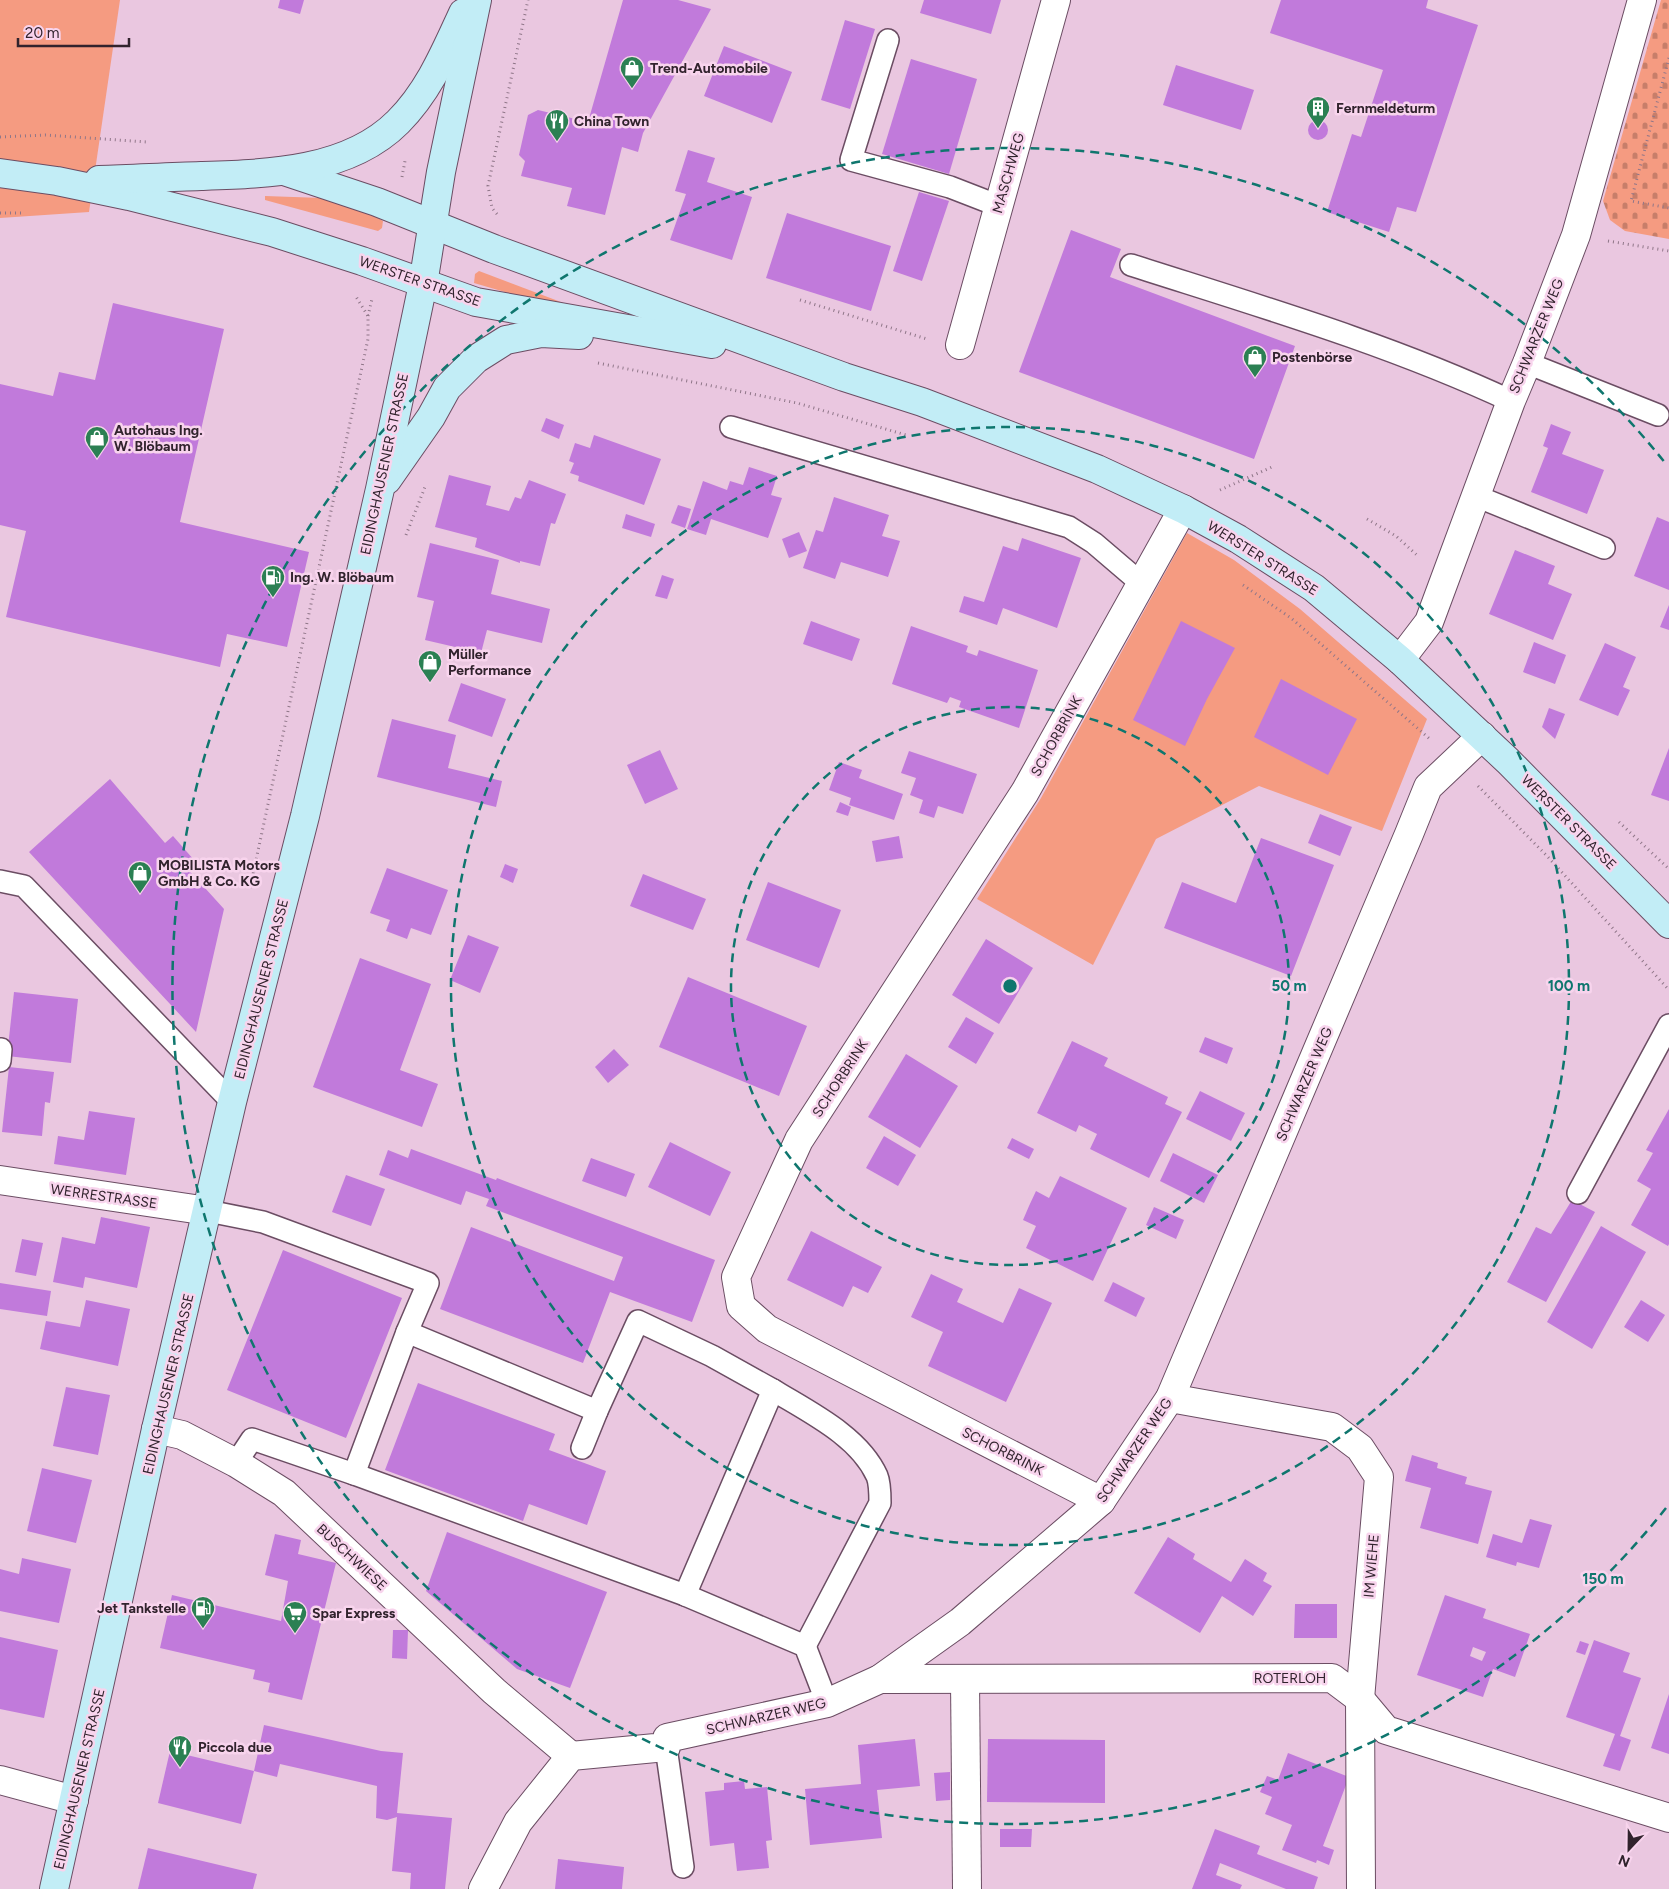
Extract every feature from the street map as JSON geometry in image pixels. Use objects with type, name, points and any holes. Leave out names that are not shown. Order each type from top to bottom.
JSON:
[{"type":"main road","points":[[56,181],[244,175],[284,171],[317,165],[364,148],[397,123],[422,93],[436,72],[469,0]]},
{"type":"main road","name":"EIDINGHAUSENER STRASSE","points":[[54,1889],[156,1429],[232,1102],[304,816],[380,489],[423,284],[441,172],[477,0]]},
{"type":"main road","name":"WERSTER STRASSE","points":[[284,171],[377,202],[434,225],[844,377],[922,402],[1097,469],[1183,509],[1238,539],[1314,588],[1400,660],[1482,736],[1578,830],[1669,924]]},
{"type":"main road","name":"WERSTER STRASSE","points":[[0,173],[56,181],[138,198],[272,232],[362,261],[476,302],[699,340],[844,377]]},
{"type":"main road","points":[[380,489],[431,417],[447,388],[476,359],[506,340],[541,333],[699,340]]},
{"type":"street","name":"MASCHWEG","points":[[960,345],[1056,0]]},
{"type":"street","name":"SCHWARZER WEG","points":[[1400,660],[1429,622],[1510,401],[1576,235],[1642,0]]},
{"type":"street","name":"SCHORBRINK","points":[[1101,1501],[767,1329],[741,1306],[736,1277],[800,1140],[1025,792],[1183,509]]},
{"type":"street","name":"SCHWARZER WEG","points":[[666,1747],[667,1738],[827,1703],[880,1679],[960,1622],[1101,1501],[1170,1398],[1406,844],[1428,788],[1482,736]]},
{"type":"street","name":"WERRESTRASSE","points":[[0,1180],[208,1210]]},
{"type":"street","name":"IM WIEHE","points":[[1170,1398],[1332,1427],[1360,1448],[1379,1477],[1360,1699],[1360,1889]]},
{"type":"street","name":"BUSCHWIESE","points":[[156,1429],[182,1435],[236,1463],[284,1493],[494,1691],[571,1756]]},
{"type":"street","name":"ROTERLOH","points":[[880,1679],[1332,1678],[1360,1699],[1386,1730],[1669,1818]]},
{"type":"street","points":[[965,1680],[967,1889]]},
{"type":"street","points":[[483,1889],[518,1822],[571,1756],[666,1747]]},
{"type":"street","points":[[0,1780],[74,1800]]},
{"type":"lane","points":[[888,40],[851,160],[950,187],[999,206]]},
{"type":"lane","points":[[1131,265],[1325,327],[1455,376],[1510,401]]},
{"type":"lane","points":[[1527,362],[1658,415]]},
{"type":"lane","points":[[731,427],[1069,527],[1094,543],[1142,584]]},
{"type":"lane","points":[[1476,496],[1604,548]]},
{"type":"lane","points":[[0,881],[24,886],[232,1102]]},
{"type":"lane","points":[[1578,1194],[1669,1025]]},
{"type":"lane","points":[[208,1210],[264,1222],[428,1282],[407,1332],[354,1474]]},
{"type":"lane","points":[[582,1448],[638,1320],[712,1356],[829,1424],[866,1457],[878,1478],[880,1503],[805,1646]]},
{"type":"lane","points":[[407,1332],[598,1411]]},
{"type":"lane","points":[[685,1595],[773,1390]]},
{"type":"lane","points":[[236,1463],[252,1439],[354,1474],[685,1595],[805,1646],[827,1703]]},
{"type":"lane","points":[[666,1747],[684,1867]]},
{"type":"path","points":[[498,215],[492,208],[488,186],[528,0]]},
{"type":"path","points":[[1669,58],[1630,200],[1669,208]]},
{"type":"path","points":[[1576,235],[1669,251]]},
{"type":"path","points":[[800,300],[931,340]]},
{"type":"path","points":[[1219,490],[1272,467]]},
{"type":"path","points":[[1368,518],[1396,536],[1426,563]]},
{"type":"green space","points":[[0,0],[120,0],[89,212],[0,218]]},
{"type":"green space","points":[[1661,0],[1669,0],[1669,239],[1625,231],[1610,220],[1603,201]]},
{"type":"green space","points":[[265,196],[322,198],[353,204],[383,221],[382,228],[378,231],[265,200]]},
{"type":"green space","points":[[479,271],[582,310],[580,314],[474,283],[475,274]]},
{"type":"green space","points":[[1187,533],[1234,560],[1300,609],[1427,719],[1382,831],[1259,786],[1156,839],[1093,965],[977,899],[1041,798]]},
{"type":"building","points":[[280,0],[304,0],[300,14],[278,8]]},
{"type":"building","points":[[623,0],[678,0],[711,9],[643,133],[638,152],[622,147],[605,215],[567,206],[572,188],[521,176],[525,161],[519,155],[528,115],[538,110],[588,122]]},
{"type":"building","points":[[924,0],[1001,0],[991,34],[920,13]]},
{"type":"building","points":[[1281,0],[1428,0],[1426,8],[1478,25],[1416,212],[1397,207],[1389,232],[1327,212],[1352,134],[1361,137],[1383,70],[1270,33]]},
{"type":"building","points":[[845,20],[875,29],[850,109],[821,100]]},
{"type":"building","points":[[724,46],[792,72],[772,123],[704,96]]},
{"type":"building","points":[[911,59],[977,79],[949,174],[882,154]]},
{"type":"building","points":[[1176,65],[1254,90],[1241,130],[1163,105]]},
{"type":"building","name":"Fernmeldeturm","points":[[1318,120],[1325,123],[1328,130],[1325,137],[1318,140],[1311,137],[1308,130],[1311,123]]},
{"type":"building","points":[[688,150],[715,158],[707,182],[752,197],[732,260],[670,240],[686,194],[675,191]]},
{"type":"building","points":[[919,192],[949,201],[922,281],[893,271]]},
{"type":"building","points":[[787,213],[891,246],[871,311],[766,278]]},
{"type":"building","points":[[1071,230],[1121,249],[1110,277],[1295,346],[1254,459],[1019,372]]},
{"type":"building","name":"Autohaus Ing. W. Blöbaum","points":[[113,303],[224,329],[180,522],[309,552],[287,647],[227,634],[220,667],[6,617],[26,531],[0,525],[0,384],[53,396],[59,372],[95,380]]},
{"type":"building","points":[[546,418],[564,425],[559,439],[541,431]]},
{"type":"building","points":[[1551,424],[1571,432],[1562,454],[1604,470],[1587,514],[1531,492],[1548,448],[1543,446]]},
{"type":"building","points":[[594,435],[661,459],[644,505],[578,481],[579,476],[570,473],[574,463],[569,461],[575,443],[590,448]]},
{"type":"building","points":[[749,467],[777,476],[771,495],[782,498],[768,538],[711,519],[706,535],[687,529],[703,481],[727,490],[730,481],[743,485]]},
{"type":"building","points":[[449,475],[491,486],[486,505],[509,511],[515,497],[521,499],[529,480],[566,494],[555,524],[551,523],[540,566],[520,561],[520,563],[475,547],[477,538],[435,527]]},
{"type":"building","points":[[834,497],[889,515],[882,536],[900,541],[888,577],[841,562],[835,579],[803,568],[816,530],[823,532]]},
{"type":"building","points":[[678,505],[691,509],[685,528],[671,523]]},
{"type":"building","points":[[626,514],[655,524],[651,537],[622,528]]},
{"type":"building","points":[[1657,517],[1669,522],[1669,590],[1634,576]]},
{"type":"building","points":[[799,532],[807,551],[789,558],[782,539]]},
{"type":"building","points":[[1022,538],[1081,558],[1057,628],[1003,608],[997,625],[959,612],[964,596],[984,602],[1003,546],[1018,551]]},
{"type":"building","points":[[430,543],[499,560],[491,594],[550,609],[542,643],[487,630],[481,653],[425,640],[434,601],[417,597]]},
{"type":"building","points":[[1515,550],[1555,566],[1548,584],[1572,594],[1553,640],[1489,614]]},
{"type":"building","points":[[662,575],[674,579],[667,599],[655,596]]},
{"type":"building","points":[[1669,605],[1669,630],[1660,627]]},
{"type":"building","points":[[811,621],[860,639],[852,661],[803,644]]},
{"type":"building","points":[[1181,621],[1235,648],[1207,699],[1185,746],[1133,720]]},
{"type":"building","points":[[911,626],[968,646],[966,652],[977,656],[979,650],[1038,670],[1019,728],[959,707],[961,701],[950,697],[947,703],[892,684]]},
{"type":"building","points":[[1534,642],[1566,655],[1555,684],[1523,672]]},
{"type":"building","points":[[1605,643],[1636,657],[1623,687],[1630,690],[1618,716],[1579,700]]},
{"type":"building","points":[[1281,679],[1357,719],[1328,775],[1254,737]]},
{"type":"building","points":[[461,683],[506,699],[492,737],[448,721]]},
{"type":"building","points":[[1549,708],[1565,714],[1555,739],[1542,727]]},
{"type":"building","points":[[392,719],[456,735],[448,768],[502,781],[496,807],[377,777]]},
{"type":"building","points":[[1669,748],[1669,801],[1651,795]]},
{"type":"building","points":[[660,750],[678,789],[645,804],[627,765]]},
{"type":"building","points":[[909,751],[977,774],[963,814],[938,806],[934,818],[919,813],[923,800],[910,795],[916,778],[901,773]]},
{"type":"building","points":[[839,762],[862,770],[859,778],[903,794],[894,820],[849,805],[851,798],[829,790]]},
{"type":"building","name":"MOBILISTA Motors GmbH & Co. KG","points":[[110,779],[165,843],[173,836],[194,860],[186,867],[224,909],[196,1032],[29,852]]},
{"type":"building","points":[[840,802],[851,807],[848,816],[836,812]]},
{"type":"building","points":[[1320,814],[1352,827],[1340,856],[1308,843]]},
{"type":"building","points":[[899,836],[903,858],[876,862],[872,841]]},
{"type":"building","points":[[1261,838],[1334,865],[1291,976],[1164,928],[1182,882],[1236,903]]},
{"type":"building","points":[[505,864],[518,869],[513,883],[500,877]]},
{"type":"building","points":[[387,868],[448,890],[431,935],[411,928],[407,939],[386,931],[390,920],[370,913]]},
{"type":"building","points":[[643,874],[706,899],[693,930],[630,906]]},
{"type":"building","points":[[768,882],[841,910],[819,968],[746,940]]},
{"type":"building","points":[[468,935],[499,947],[480,993],[450,980]]},
{"type":"building","points":[[986,939],[1033,968],[999,1024],[952,995]]},
{"type":"building","points":[[360,958],[431,984],[400,1070],[438,1084],[422,1127],[313,1087]]},
{"type":"building","points":[[688,977],[807,1026],[779,1096],[659,1047]]},
{"type":"building","points":[[14,992],[78,999],[71,1063],[7,1056]]},
{"type":"building","points":[[966,1017],[994,1033],[976,1064],[948,1047]]},
{"type":"building","points":[[1205,1037],[1233,1048],[1227,1064],[1199,1052]]},
{"type":"building","points":[[1072,1041],[1108,1058],[1104,1066],[1168,1097],[1165,1104],[1182,1112],[1149,1178],[1090,1149],[1097,1134],[1079,1125],[1076,1132],[1037,1113]]},
{"type":"building","points":[[614,1049],[629,1065],[608,1083],[595,1067]]},
{"type":"building","points":[[906,1054],[958,1086],[920,1148],[868,1117]]},
{"type":"building","points":[[9,1067],[54,1072],[50,1103],[45,1102],[42,1136],[2,1132]]},
{"type":"building","points":[[1200,1091],[1245,1113],[1231,1141],[1186,1119]]},
{"type":"building","points":[[1669,1109],[1668,1246],[1631,1225],[1651,1189],[1637,1181],[1653,1153],[1646,1150]]},
{"type":"building","points":[[89,1111],[135,1118],[126,1175],[54,1164],[58,1136],[84,1140]]},
{"type":"building","points":[[884,1136],[916,1155],[898,1186],[866,1168]]},
{"type":"building","points":[[1012,1138],[1034,1149],[1029,1159],[1007,1148]]},
{"type":"building","points":[[670,1142],[731,1172],[710,1216],[648,1187]]},
{"type":"building","points":[[411,1149],[496,1180],[497,1178],[715,1260],[692,1322],[610,1292],[583,1363],[440,1309],[471,1227],[614,1281],[623,1257],[486,1206],[489,1199],[466,1191],[461,1205],[379,1175],[388,1150],[408,1158]]},
{"type":"building","points":[[1173,1153],[1218,1175],[1204,1203],[1160,1181]]},
{"type":"building","points":[[591,1158],[635,1174],[626,1197],[582,1181]]},
{"type":"building","points":[[346,1175],[385,1189],[371,1226],[332,1212]]},
{"type":"building","points":[[1060,1176],[1127,1208],[1093,1281],[1026,1248],[1036,1226],[1023,1220],[1036,1191],[1049,1198]]},
{"type":"building","points":[[1572,1200],[1595,1212],[1546,1302],[1507,1282],[1536,1227],[1551,1234]]},
{"type":"building","points":[[1154,1207],[1184,1220],[1176,1239],[1146,1225]]},
{"type":"building","points":[[101,1217],[150,1227],[137,1288],[85,1277],[83,1288],[53,1282],[62,1237],[95,1244]]},
{"type":"building","points":[[1601,1226],[1646,1252],[1592,1349],[1547,1322]]},
{"type":"building","points":[[811,1231],[882,1267],[868,1293],[853,1286],[843,1307],[787,1280]]},
{"type":"building","points":[[22,1239],[43,1243],[36,1276],[15,1272]]},
{"type":"building","points":[[283,1250],[402,1298],[346,1438],[227,1390]]},
{"type":"building","points":[[931,1274],[963,1289],[957,1302],[1003,1323],[1019,1288],[1052,1303],[1006,1402],[928,1366],[943,1332],[911,1317]]},
{"type":"building","points":[[1113,1282],[1145,1298],[1136,1317],[1104,1301]]},
{"type":"building","points":[[0,1283],[51,1291],[47,1316],[0,1309]]},
{"type":"building","points":[[86,1300],[130,1309],[118,1366],[40,1349],[46,1321],[80,1327]]},
{"type":"building","points":[[1641,1300],[1665,1315],[1648,1342],[1624,1327]]},
{"type":"building","points":[[418,1383],[555,1434],[549,1450],[606,1471],[587,1525],[529,1504],[523,1521],[385,1470]]},
{"type":"building","points":[[66,1387],[110,1395],[98,1455],[53,1446]]},
{"type":"building","points":[[1412,1455],[1438,1463],[1437,1468],[1467,1477],[1465,1484],[1492,1491],[1478,1544],[1420,1528],[1431,1488],[1405,1481]]},
{"type":"building","points":[[42,1468],[92,1480],[76,1543],[27,1531]]},
{"type":"building","points":[[1530,1519],[1552,1525],[1539,1568],[1517,1562],[1516,1566],[1486,1557],[1493,1534],[1522,1543]]},
{"type":"building","points":[[447,1532],[607,1592],[570,1688],[517,1669],[426,1591]]},
{"type":"building","points":[[275,1534],[301,1540],[298,1554],[336,1563],[302,1700],[268,1692],[270,1683],[253,1679],[255,1670],[160,1648],[172,1595],[281,1621],[288,1581],[265,1575]]},
{"type":"building","points":[[1168,1537],[1195,1554],[1193,1559],[1231,1582],[1245,1559],[1267,1573],[1263,1581],[1272,1586],[1253,1616],[1222,1596],[1200,1633],[1134,1593]]},
{"type":"building","points":[[22,1558],[71,1569],[59,1623],[0,1611],[0,1569],[19,1574]]},
{"type":"building","points":[[1445,1595],[1486,1609],[1483,1618],[1530,1634],[1515,1677],[1493,1669],[1483,1697],[1417,1675]],"holes":[[[1473,1647],[1486,1652],[1482,1661],[1470,1656]]]},
{"type":"building","points":[[1295,1604],[1337,1604],[1337,1638],[1294,1638]]},
{"type":"building","points":[[393,1630],[408,1630],[407,1659],[392,1658]]},
{"type":"building","points":[[0,1637],[58,1650],[44,1718],[0,1709]]},
{"type":"building","points":[[1594,1640],[1630,1653],[1623,1672],[1641,1678],[1620,1736],[1631,1740],[1620,1771],[1603,1766],[1615,1734],[1566,1717]]},
{"type":"building","points":[[1580,1641],[1589,1644],[1585,1655],[1576,1652]]},
{"type":"building","points":[[1669,1694],[1669,1754],[1651,1748]]},
{"type":"building","points":[[264,1725],[381,1751],[403,1753],[397,1813],[452,1818],[445,1889],[410,1889],[411,1873],[392,1871],[397,1817],[387,1820],[376,1818],[377,1786],[280,1764],[277,1777],[254,1771]]},
{"type":"building","points":[[915,1739],[920,1786],[877,1790],[882,1838],[810,1845],[805,1789],[861,1784],[858,1745]]},
{"type":"building","points":[[988,1739],[1105,1740],[1105,1803],[987,1802]]},
{"type":"building","points":[[170,1751],[254,1771],[241,1824],[158,1803]]},
{"type":"building","points":[[1288,1753],[1349,1777],[1323,1846],[1334,1850],[1329,1865],[1317,1860],[1316,1863],[1282,1850],[1292,1825],[1265,1814],[1272,1797],[1260,1792],[1267,1776],[1278,1780]]},
{"type":"building","points":[[950,1772],[950,1800],[936,1801],[934,1773]]},
{"type":"building","points":[[744,1781],[745,1789],[767,1787],[772,1840],[766,1841],[769,1868],[737,1871],[734,1843],[710,1846],[705,1792],[724,1790],[724,1783]]},
{"type":"building","points":[[1000,1829],[1032,1829],[1031,1847],[1000,1847]]},
{"type":"building","points":[[1215,1829],[1260,1846],[1257,1854],[1318,1877],[1314,1889],[1286,1889],[1220,1863],[1216,1875],[1242,1885],[1240,1889],[1192,1889]]},
{"type":"building","points":[[148,1848],[257,1874],[253,1889],[138,1889]]},
{"type":"building","points":[[558,1859],[624,1867],[622,1889],[555,1889]]},
{"type":"place","name":"Trend-Automobile","points":[[632,89]]},
{"type":"place","name":"Fernmeldeturm","points":[[1318,129]]},
{"type":"place","name":"China Town","points":[[557,142]]},
{"type":"place","name":"Postenbörse","points":[[1255,378]]},
{"type":"place","name":"Autohaus Ing. W. Blöbaum","points":[[97,459]]},
{"type":"place","name":"Ing. W. Blöbaum","points":[[273,598]]},
{"type":"place","name":"Müller Performance","points":[[430,683]]},
{"type":"place","name":"MOBILISTA Motors GmbH & Co. KG","points":[[140,894]]},
{"type":"place","name":"Jet Tankstelle","points":[[203,1629]]},
{"type":"place","name":"Spar Express","points":[[295,1634]]},
{"type":"place","name":"Piccola due","points":[[180,1768]]}]
